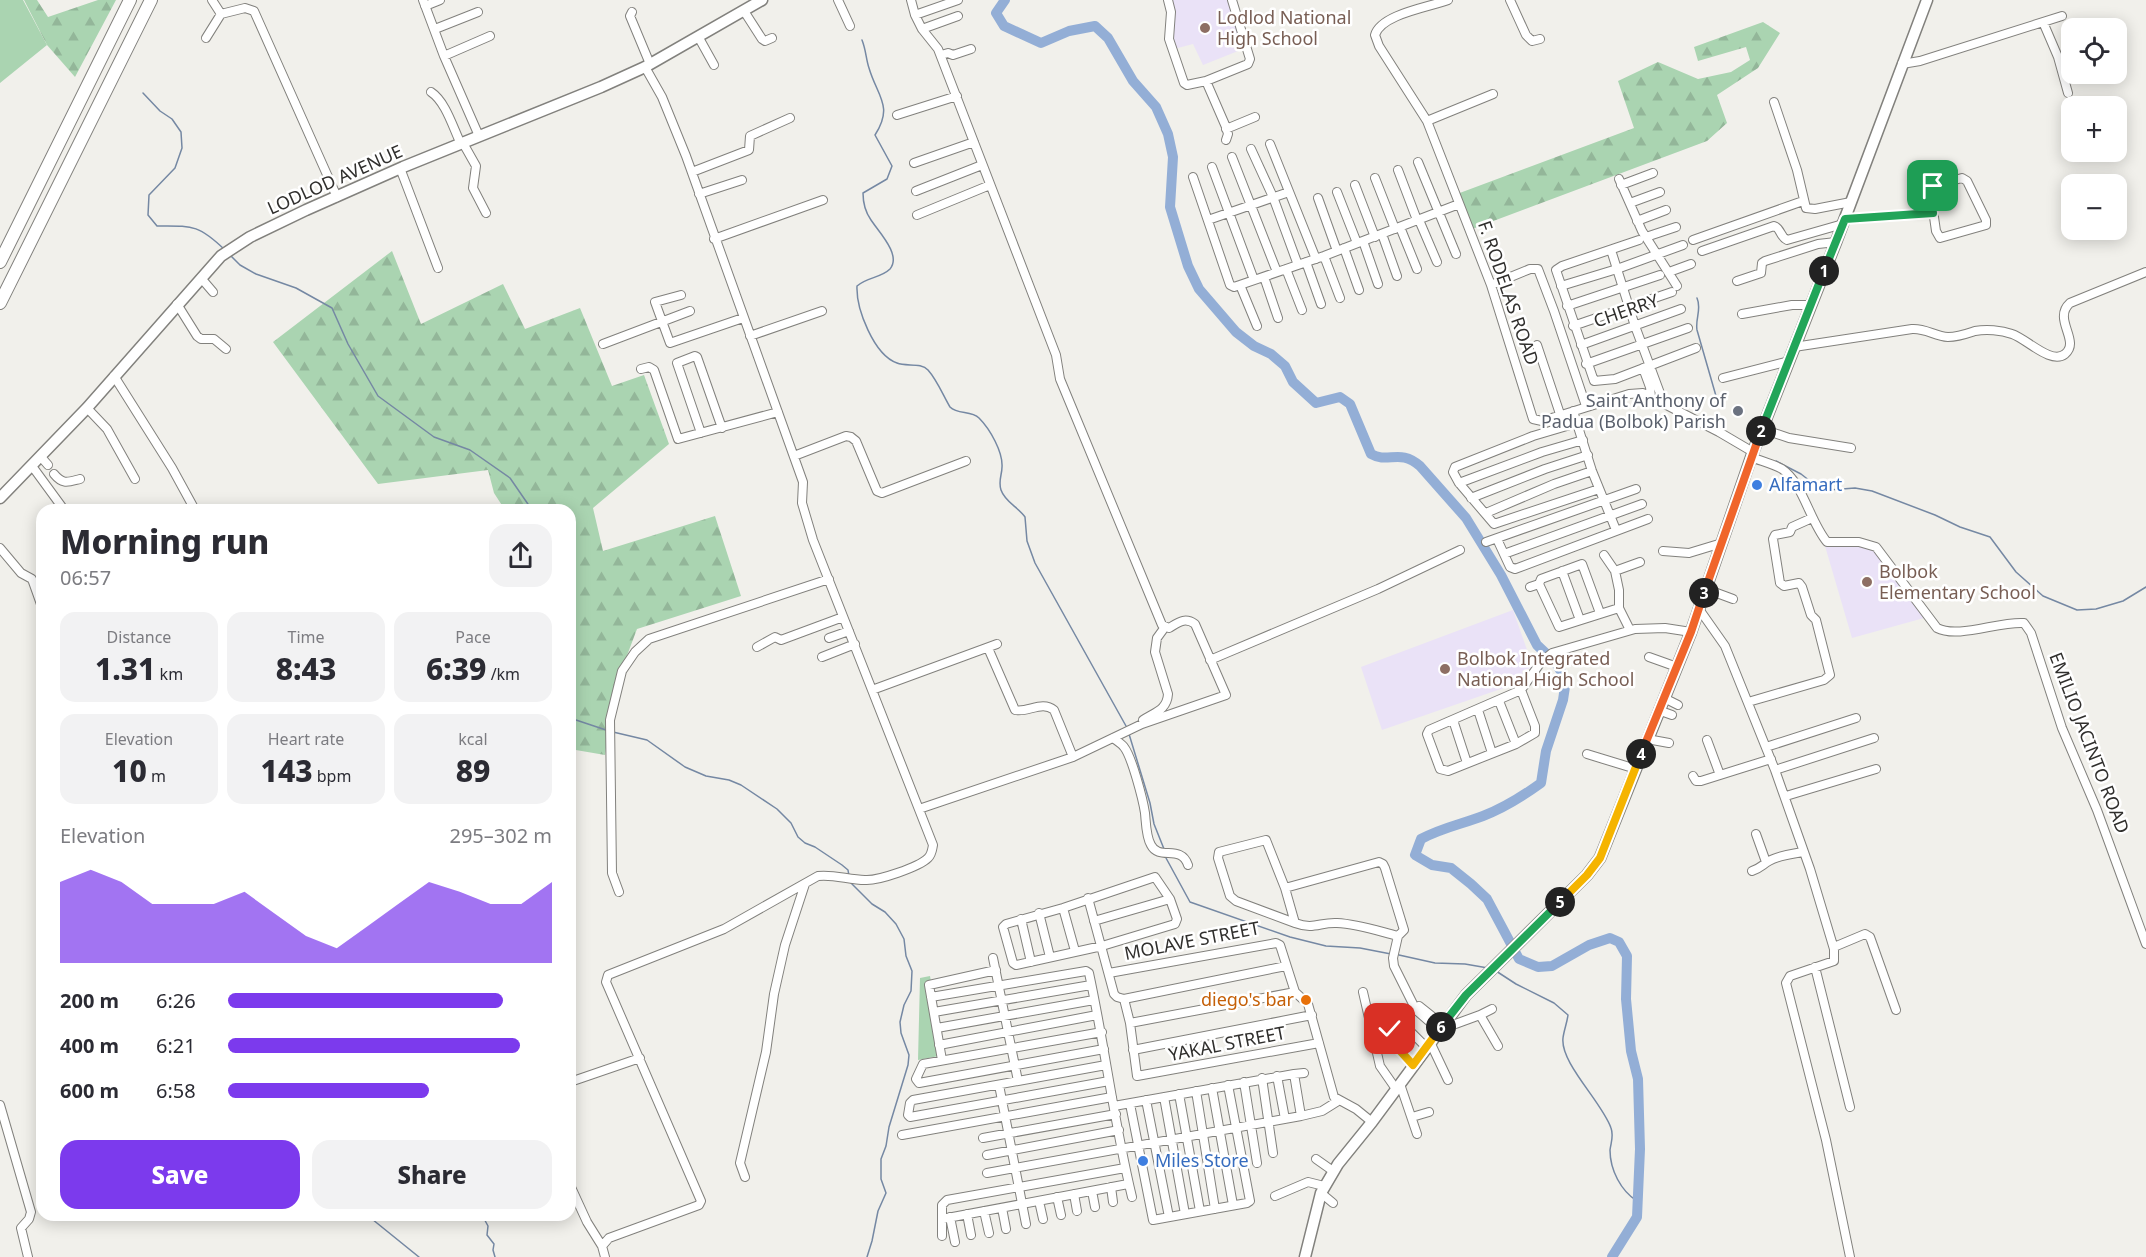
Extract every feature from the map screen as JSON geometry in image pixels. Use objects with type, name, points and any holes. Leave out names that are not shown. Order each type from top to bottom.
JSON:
[{"type":"highway","points":[[0,262],[130,0]]},
{"type":"highway","points":[[0,303],[151,0]]},
{"type":"main road","name":"LODLOD AVENUE","points":[[0,498],[32,466],[44,461],[177,304],[221,256],[233,247],[281,221],[400,168],[601,87],[699,38],[762,0]]},
{"type":"main road","points":[[1305,1257],[1322,1190],[1333,1171],[1466,995],[1587,875],[1600,858],[1691,632],[1752,454],[1844,222],[1927,0]]},
{"type":"street","points":[[213,0],[221,14]]},
{"type":"street","points":[[440,0],[424,3],[481,136]]},
{"type":"street","points":[[838,0],[850,26]]},
{"type":"street","points":[[911,0],[922,28],[941,55],[1056,355],[1060,379],[1162,625],[1169,628],[1183,620],[1189,620],[1195,624],[1226,695],[1126,731]]},
{"type":"street","points":[[915,15],[958,0]]},
{"type":"street","points":[[1168,0],[1171,12],[1170,39],[1187,85],[1206,81],[1248,64],[1250,59],[1232,0]]},
{"type":"street","points":[[1415,4],[1431,7],[1449,0]]},
{"type":"street","points":[[1510,0],[1526,35],[1532,41],[1540,39]]},
{"type":"street","name":"F. RODELAS ROAD","points":[[1415,4],[1376,30],[1375,35],[1427,122],[1491,285],[1533,419],[1542,421],[1636,392],[1643,393],[1782,469],[1796,484],[1818,532],[1827,542],[1860,542],[1876,547],[1930,620],[1942,631],[1956,632],[2012,622],[2024,623]]},
{"type":"street","points":[[206,38],[221,14],[245,8],[254,11],[337,197]]},
{"type":"street","points":[[744,11],[762,39],[765,41],[772,38]]},
{"type":"street","points":[[435,29],[478,12]]},
{"type":"street","points":[[602,1246],[606,1239],[699,1205],[700,1201],[606,982],[608,975],[724,929],[818,876],[876,880],[923,863],[930,857],[933,845],[813,540],[802,503],[803,482],[714,239],[692,172],[647,65],[630,16],[632,12]]},
{"type":"street","points":[[922,28],[958,16]]},
{"type":"street","points":[[1902,64],[1940,55],[2062,16]]},
{"type":"street","points":[[2043,22],[2058,57],[2068,93]]},
{"type":"street","points":[[445,53],[490,36]]},
{"type":"street","points":[[699,38],[714,65]]},
{"type":"street","points":[[941,55],[948,53],[956,55],[971,49]]},
{"type":"street","points":[[1206,81],[1226,129],[1227,140]]},
{"type":"street","points":[[431,92],[437,97],[476,166],[473,188],[486,213]]},
{"type":"street","points":[[1427,122],[1493,94]]},
{"type":"street","points":[[897,115],[957,96]]},
{"type":"street","points":[[1774,102],[1797,170],[1804,205],[1809,209],[1851,202]]},
{"type":"street","points":[[1226,129],[1255,117]]},
{"type":"street","points":[[692,172],[749,150],[750,136],[790,118]]},
{"type":"street","points":[[914,163],[974,142]]},
{"type":"street","points":[[1270,144],[1289,192],[1340,298]]},
{"type":"street","points":[[1251,149],[1321,304]]},
{"type":"street","points":[[1232,157],[1302,310]]},
{"type":"street","points":[[1418,162],[1456,255]]},
{"type":"street","points":[[916,191],[982,165]]},
{"type":"street","points":[[1212,166],[1254,280]]},
{"type":"street","points":[[400,168],[438,268]]},
{"type":"street","points":[[1398,170],[1437,262]]},
{"type":"street","points":[[1574,326],[1675,289],[1657,254],[1643,239],[1620,182],[1653,173]]},
{"type":"street","points":[[1193,177],[1230,285],[1234,287],[1341,250],[1459,204]]},
{"type":"street","points":[[1375,178],[1417,269]]},
{"type":"street","points":[[1964,178],[1987,223],[1985,226],[1940,238],[1937,236],[1933,213],[1930,188],[1964,178]]},
{"type":"street","points":[[699,194],[742,180]]},
{"type":"street","points":[[917,215],[990,185]]},
{"type":"street","points":[[1355,185],[1397,276]]},
{"type":"street","points":[[1208,220],[1289,192]]},
{"type":"street","points":[[1336,192],[1378,284]]},
{"type":"street","points":[[1630,203],[1660,192]]},
{"type":"street","points":[[1318,198],[1359,290]]},
{"type":"street","points":[[714,239],[823,200]]},
{"type":"street","points":[[1693,240],[1803,201]]},
{"type":"street","points":[[1637,221],[1666,210]]},
{"type":"street","points":[[1702,251],[1774,226],[1786,240],[1844,222],[1933,213]]},
{"type":"street","points":[[1676,227],[1557,268],[1567,306],[1594,381],[1615,379],[1696,348]]},
{"type":"street","points":[[1737,281],[1761,273],[1762,263],[1766,261],[1818,244],[1836,242]]},
{"type":"street","points":[[1561,286],[1683,245]]},
{"type":"street","points":[[1611,250],[1641,344],[1651,397]]},
{"type":"street","points":[[1567,306],[1691,264]]},
{"type":"street","points":[[1491,285],[1530,268],[1538,268],[1586,406]]},
{"type":"street","points":[[1794,347],[1917,328],[1947,337],[1978,330],[2013,334],[2053,357],[2061,357],[2068,351],[2071,343],[2063,317],[2065,308],[2070,303],[2146,272]]},
{"type":"street","points":[[1264,277],[1278,318]]},
{"type":"street","points":[[201,278],[213,292]]},
{"type":"street","points":[[1240,285],[1257,326]]},
{"type":"street","points":[[681,295],[655,302],[668,342],[672,344],[743,318]]},
{"type":"street","points":[[177,304],[197,336],[201,339],[214,339],[226,349]]},
{"type":"street","points":[[1742,314],[1795,305],[1810,305]]},
{"type":"street","name":"CHERRY","points":[[1581,345],[1681,309]]},
{"type":"street","points":[[603,344],[690,311]]},
{"type":"street","points":[[750,336],[822,311]]},
{"type":"street","points":[[1586,364],[1688,328]]},
{"type":"street","points":[[1537,345],[1560,414]]},
{"type":"street","points":[[701,433],[677,363],[695,356],[722,428]]},
{"type":"street","points":[[1723,378],[1789,361]]},
{"type":"street","points":[[1646,366],[1664,404]]},
{"type":"street","points":[[641,369],[649,367],[654,370],[676,438],[680,439],[778,412]]},
{"type":"street","points":[[114,376],[172,468],[192,504]]},
{"type":"street","points":[[87,408],[107,429],[135,479]]},
{"type":"street","points":[[1573,411],[1592,471],[1616,530]]},
{"type":"street","points":[[1577,423],[1533,436],[1455,467],[1453,472],[1459,483],[1493,523],[1599,489]]},
{"type":"street","points":[[1762,429],[1789,438],[1851,448]]},
{"type":"street","points":[[794,456],[846,436],[851,437],[856,441],[877,490],[882,492],[966,461]]},
{"type":"street","points":[[1459,483],[1542,452],[1583,440]]},
{"type":"street","points":[[1471,498],[1588,455]]},
{"type":"street","points":[[32,466],[60,504]]},
{"type":"street","points":[[1486,513],[1554,484],[1592,471]]},
{"type":"street","points":[[54,474],[65,483],[80,479]]},
{"type":"street","points":[[1486,542],[1636,489]]},
{"type":"street","points":[[1504,554],[1642,504]]},
{"type":"street","points":[[1748,702],[1824,680],[1830,675],[1816,620],[1810,615],[1801,584],[1784,586],[1780,583],[1773,539],[1775,535],[1790,532],[1792,527],[1812,518]]},
{"type":"street","points":[[1497,539],[1510,567],[1515,569],[1648,519]]},
{"type":"street","points":[[1663,551],[1689,553],[1722,543]]},
{"type":"street","points":[[0,548],[21,573],[32,579],[36,590]]},
{"type":"street","points":[[1210,660],[1378,589],[1460,550]]},
{"type":"street","points":[[1604,555],[1615,571],[1619,590],[1619,608],[1630,630]]},
{"type":"street","points":[[1615,571],[1640,562]]},
{"type":"street","points":[[1530,587],[1539,584],[1541,579],[1580,564],[1584,565],[1600,613]]},
{"type":"street","points":[[1562,571],[1580,620]]},
{"type":"street","points":[[619,892],[612,873],[610,720],[622,671],[635,651],[649,639],[829,579]]},
{"type":"street","points":[[1539,584],[1557,626],[1561,627],[1619,608]]},
{"type":"street","points":[[1706,589],[1733,599]]},
{"type":"street","points":[[1699,609],[1725,646],[1786,796],[1834,947],[1834,962],[1790,976],[1786,983],[1826,1140],[1851,1257]]},
{"type":"street","points":[[757,647],[775,637],[781,640],[843,617]]},
{"type":"street","name":"EMILIO JACINTO ROAD","points":[[2024,623],[2031,633],[2062,728],[2097,810],[2146,944]]},
{"type":"street","points":[[919,809],[1073,757],[1126,731],[1162,709],[1166,704],[1168,694],[1155,652],[1157,639],[1165,627]]},
{"type":"street","points":[[1521,690],[1536,730],[1530,736],[1516,744],[1448,771],[1440,769],[1427,734],[1430,729],[1521,690],[1541,662],[1552,653],[1630,630],[1665,628],[1691,632]]},
{"type":"street","points":[[829,638],[849,631]]},
{"type":"street","points":[[822,657],[855,644]]},
{"type":"street","points":[[872,690],[992,646],[1015,710],[1050,706],[1054,710],[1073,757]]},
{"type":"street","points":[[1649,657],[1677,667]]},
{"type":"street","points":[[1664,698],[1678,705]]},
{"type":"street","points":[[1499,701],[1516,744]]},
{"type":"street","points":[[1478,710],[1492,753]]},
{"type":"street","points":[[1658,710],[1672,715]]},
{"type":"street","points":[[1766,747],[1856,718]]},
{"type":"street","points":[[1453,720],[1467,763]]},
{"type":"street","points":[[1113,738],[1126,749],[1143,804],[1152,848],[1161,853],[1177,853],[1186,859],[1188,865]]},
{"type":"street","points":[[1775,770],[1874,738]]},
{"type":"street","points":[[1647,739],[1669,743]]},
{"type":"street","points":[[1707,740],[1719,776]]},
{"type":"street","points":[[1587,754],[1636,769]]},
{"type":"street","points":[[1693,776],[1698,781],[1771,759]]},
{"type":"street","points":[[1786,796],[1876,770]]},
{"type":"street","points":[[1756,834],[1766,862]]},
{"type":"street","points":[[1295,923],[1285,888],[1266,840],[1219,852],[1218,858],[1232,900],[1295,923],[1311,927],[1335,922],[1398,936]]},
{"type":"street","points":[[1752,871],[1762,868],[1766,862],[1803,852]]},
{"type":"street","points":[[1285,888],[1373,863],[1383,864],[1404,930],[1398,936],[1394,966],[1416,1010],[1441,1027],[1492,1009]]},
{"type":"street","points":[[1155,877],[1170,899],[1177,921],[1175,924],[1102,946],[1016,965],[1013,963],[1004,927],[1006,924],[1063,908],[1155,877]]},
{"type":"street","points":[[745,1177],[740,1163],[766,1052],[774,994],[785,945],[805,884]]},
{"type":"street","points":[[1089,898],[1114,994],[1124,999],[1286,966],[1295,992],[1308,1004],[1312,1015],[1331,1092],[1338,1101],[1356,1109],[1372,1122]]},
{"type":"street","points":[[1094,921],[1170,899]]},
{"type":"street","points":[[1063,908],[1075,951]]},
{"type":"street","points":[[1039,913],[1050,957]]},
{"type":"street","points":[[1021,918],[1031,962]]},
{"type":"street","points":[[1834,947],[1865,934],[1870,937],[1896,1010]]},
{"type":"street","name":"MOLAVE STREET","points":[[1109,973],[1272,942],[1280,945],[1286,966]]},
{"type":"street","points":[[993,958],[1018,1081]]},
{"type":"street","points":[[1815,968],[1850,1107]]},
{"type":"street","points":[[942,1060],[929,985],[996,970]]},
{"type":"street","points":[[931,998],[1086,971],[1089,973],[1132,1197]]},
{"type":"street","points":[[934,1012],[1091,986]]},
{"type":"street","points":[[1130,1023],[1295,992]]},
{"type":"street","points":[[1363,992],[1380,1066],[1398,1086],[1417,1134]]},
{"type":"street","points":[[1124,999],[1133,1050],[1312,1015]]},
{"type":"street","points":[[936,1028],[1094,1000]]},
{"type":"street","points":[[1480,1015],[1498,1046]]},
{"type":"street","points":[[939,1045],[1097,1016]]},
{"type":"street","points":[[1404,1019],[1406,1027],[1428,1045],[1448,1080]]},
{"type":"street","points":[[1390,1029],[1398,1035],[1395,1045],[1413,1065]]},
{"type":"street","points":[[1102,1032],[942,1060],[921,1066],[917,1081],[919,1083],[1104,1049]]},
{"type":"street","name":"YAKAL STREET","points":[[1133,1050],[1135,1073],[1141,1076],[1319,1043]]},
{"type":"street","points":[[576,1080],[640,1058]]},
{"type":"street","points":[[1106,1065],[913,1100],[910,1102],[908,1114],[910,1117],[1110,1081]]},
{"type":"street","points":[[902,1135],[1005,1118],[1130,1104],[1299,1073],[1301,1116]]},
{"type":"street","points":[[1277,1076],[1285,1119]]},
{"type":"street","points":[[1262,1078],[1273,1153]]},
{"type":"street","points":[[1244,1082],[1257,1162]]},
{"type":"street","points":[[999,1084],[1026,1224]]},
{"type":"street","points":[[1130,1104],[1153,1220],[1233,1206],[1250,1201],[1228,1085]]},
{"type":"street","points":[[1212,1088],[1233,1206]]},
{"type":"street","points":[[1196,1091],[1215,1209]]},
{"type":"street","points":[[1179,1094],[1200,1211]]},
{"type":"street","points":[[1164,1097],[1185,1214]]},
{"type":"street","points":[[1146,1100],[1169,1217]]},
{"type":"street","points":[[987,1173],[1301,1116],[1322,1111],[1338,1101]]},
{"type":"street","points":[[0,1105],[31,1212],[29,1219],[21,1228],[28,1257]]},
{"type":"street","points":[[983,1138],[1114,1106]]},
{"type":"street","points":[[1412,1117],[1429,1112]]},
{"type":"street","points":[[987,1155],[1119,1130]]},
{"type":"street","points":[[1316,1159],[1333,1171]]},
{"type":"street","points":[[955,1242],[942,1204],[947,1200],[1125,1168]]},
{"type":"street","points":[[1275,1196],[1308,1182],[1322,1190],[1334,1203]]},
{"type":"street","points":[[946,1218],[1128,1184]]},
{"type":"street","points":[[1111,1187],[1113,1202]]},
{"type":"street","points":[[1092,1191],[1095,1207]]},
{"type":"street","points":[[1074,1194],[1077,1211]]},
{"type":"street","points":[[1057,1197],[1061,1215]]},
{"type":"street","points":[[576,1198],[602,1246],[605,1257]]},
{"type":"street","points":[[1039,1201],[1043,1219]]},
{"type":"street","points":[[1002,1208],[1006,1229]]},
{"type":"street","points":[[984,1211],[989,1233]]},
{"type":"street","points":[[968,1214],[972,1235]]},
{"type":"street","points":[[942,1236],[946,1218]]},
{"type":"shaded area","name":"Lodlod National High School","points":[[1170,0],[1231,0],[1243,49],[1203,65],[1193,44],[1174,49]]},
{"type":"shaded area","name":"Bolbok Elementary School","points":[[1825,546],[1873,547],[1924,618],[1852,638]]},
{"type":"shaded area","name":"Bolbok Integrated National High School","points":[[1513,610],[1533,667],[1522,671],[1524,681],[1382,730],[1361,667]]},
{"type":"green space","points":[[0,0],[23,0],[47,45],[0,83]]},
{"type":"green space","points":[[24,0],[37,0],[48,17],[98,0],[116,0],[75,77],[47,45]]},
{"type":"green space","points":[[1763,22],[1780,33],[1758,68],[1717,95],[1727,123],[1707,141],[1472,229],[1457,194],[1634,128],[1618,81],[1658,62],[1698,79],[1731,72],[1750,60],[1746,47],[1698,61],[1694,47]]},
{"type":"green space","points":[[392,251],[421,324],[503,284],[525,329],[580,308],[612,386],[644,375],[669,444],[593,508],[603,551],[715,516],[741,596],[637,629],[614,690],[605,755],[576,750],[576,504],[501,504],[494,493],[488,470],[378,484],[273,342]]},
{"type":"green space","points":[[930,976],[944,1055],[918,1060],[920,978]]},
{"type":"waterway","points":[[1005,0],[996,13],[1004,26],[1041,43],[1069,31],[1095,26],[1108,38],[1133,81],[1156,107],[1168,134],[1173,157],[1170,207],[1188,266],[1199,289],[1236,332],[1254,346],[1271,354],[1285,366],[1293,382],[1316,403],[1340,397],[1350,404],[1371,454],[1383,458],[1406,458],[1420,466],[1466,518],[1501,575],[1537,645],[1556,663],[1566,680],[1563,700],[1546,751],[1541,783],[1498,809],[1421,839],[1415,855],[1432,865],[1451,868],[1487,899],[1519,959],[1538,967],[1552,966],[1589,945],[1610,938],[1619,942],[1627,956],[1626,999],[1631,1051],[1638,1079],[1640,1149],[1637,1217],[1612,1257]]},
{"type":"waterway","points":[[862,40],[872,78],[884,108],[881,125],[875,135],[892,166],[887,179],[863,193],[866,211],[888,243],[893,257],[890,269],[857,286],[857,296],[863,318],[881,351],[897,363],[917,365],[928,370],[950,407],[976,416],[991,434],[1002,461],[1001,490],[1025,517],[1027,541],[1035,563],[1126,726]]},
{"type":"waterway","points":[[143,93],[160,111],[172,119],[181,132],[182,148],[175,168],[149,195],[148,215],[157,226],[187,227],[201,231],[225,250]]},
{"type":"waterway","points":[[230,255],[240,265],[256,274],[296,288],[332,308],[348,344],[378,396],[434,437],[470,450],[510,478],[528,504]]},
{"type":"waterway","points":[[1697,298],[1699,306],[1697,330],[1716,396]]},
{"type":"waterway","points":[[1776,461],[1801,474],[1819,488],[1829,490],[1855,488],[1872,491],[1990,537],[2016,572],[2043,596],[2077,610],[2096,609],[2123,601],[2146,587]]},
{"type":"waterway","points":[[576,720],[606,730]]},
{"type":"waterway","points":[[613,732],[647,740],[685,767],[706,776],[729,780],[741,785],[777,809],[791,823],[798,837],[842,865],[848,870],[849,876]]},
{"type":"waterway","points":[[1129,734],[1154,824],[1164,849]]},
{"type":"waterway","points":[[1166,858],[1190,902],[1290,937],[1326,946],[1360,948],[1391,954]]},
{"type":"waterway","points":[[851,883],[896,924],[904,939],[906,956],[912,971],[911,991],[904,1005],[900,1022],[901,1033],[909,1055],[908,1065],[881,1159],[881,1179],[886,1193],[878,1211],[867,1257]]},
{"type":"waterway","points":[[1399,955],[1435,963],[1465,964],[1488,968]]},
{"type":"waterway","points":[[1496,971],[1554,1003],[1568,1015],[1563,1038],[1568,1059],[1611,1128],[1612,1165],[1621,1186],[1637,1201]]},
{"type":"waterway","points":[[374,1221],[419,1257]]},
{"type":"waterway","points":[[485,1221],[488,1226],[487,1235],[494,1244],[495,1257]]},
{"type":"place","name":"Lodlod National High School","points":[[1205,28]]},
{"type":"place","name":"Saint Anthony of Padua (Bolbok) Parish","points":[[1738,411]]},
{"type":"place","name":"Alfamart","points":[[1757,485]]},
{"type":"place","name":"Bolbok Elementary School","points":[[1867,582]]},
{"type":"place","name":"Bolbok Integrated National High School","points":[[1445,669]]},
{"type":"place","name":"diego's bar","points":[[1306,1000]]},
{"type":"place","name":"Miles Store","points":[[1143,1161]]},
{"type":"route","points":[[1390,1029],[1398,1035],[1395,1045],[1413,1065],[1466,995],[1587,875],[1600,858],[1691,632],[1751,458],[1845,219],[1933,213],[1929,189],[1933,186]]}]
